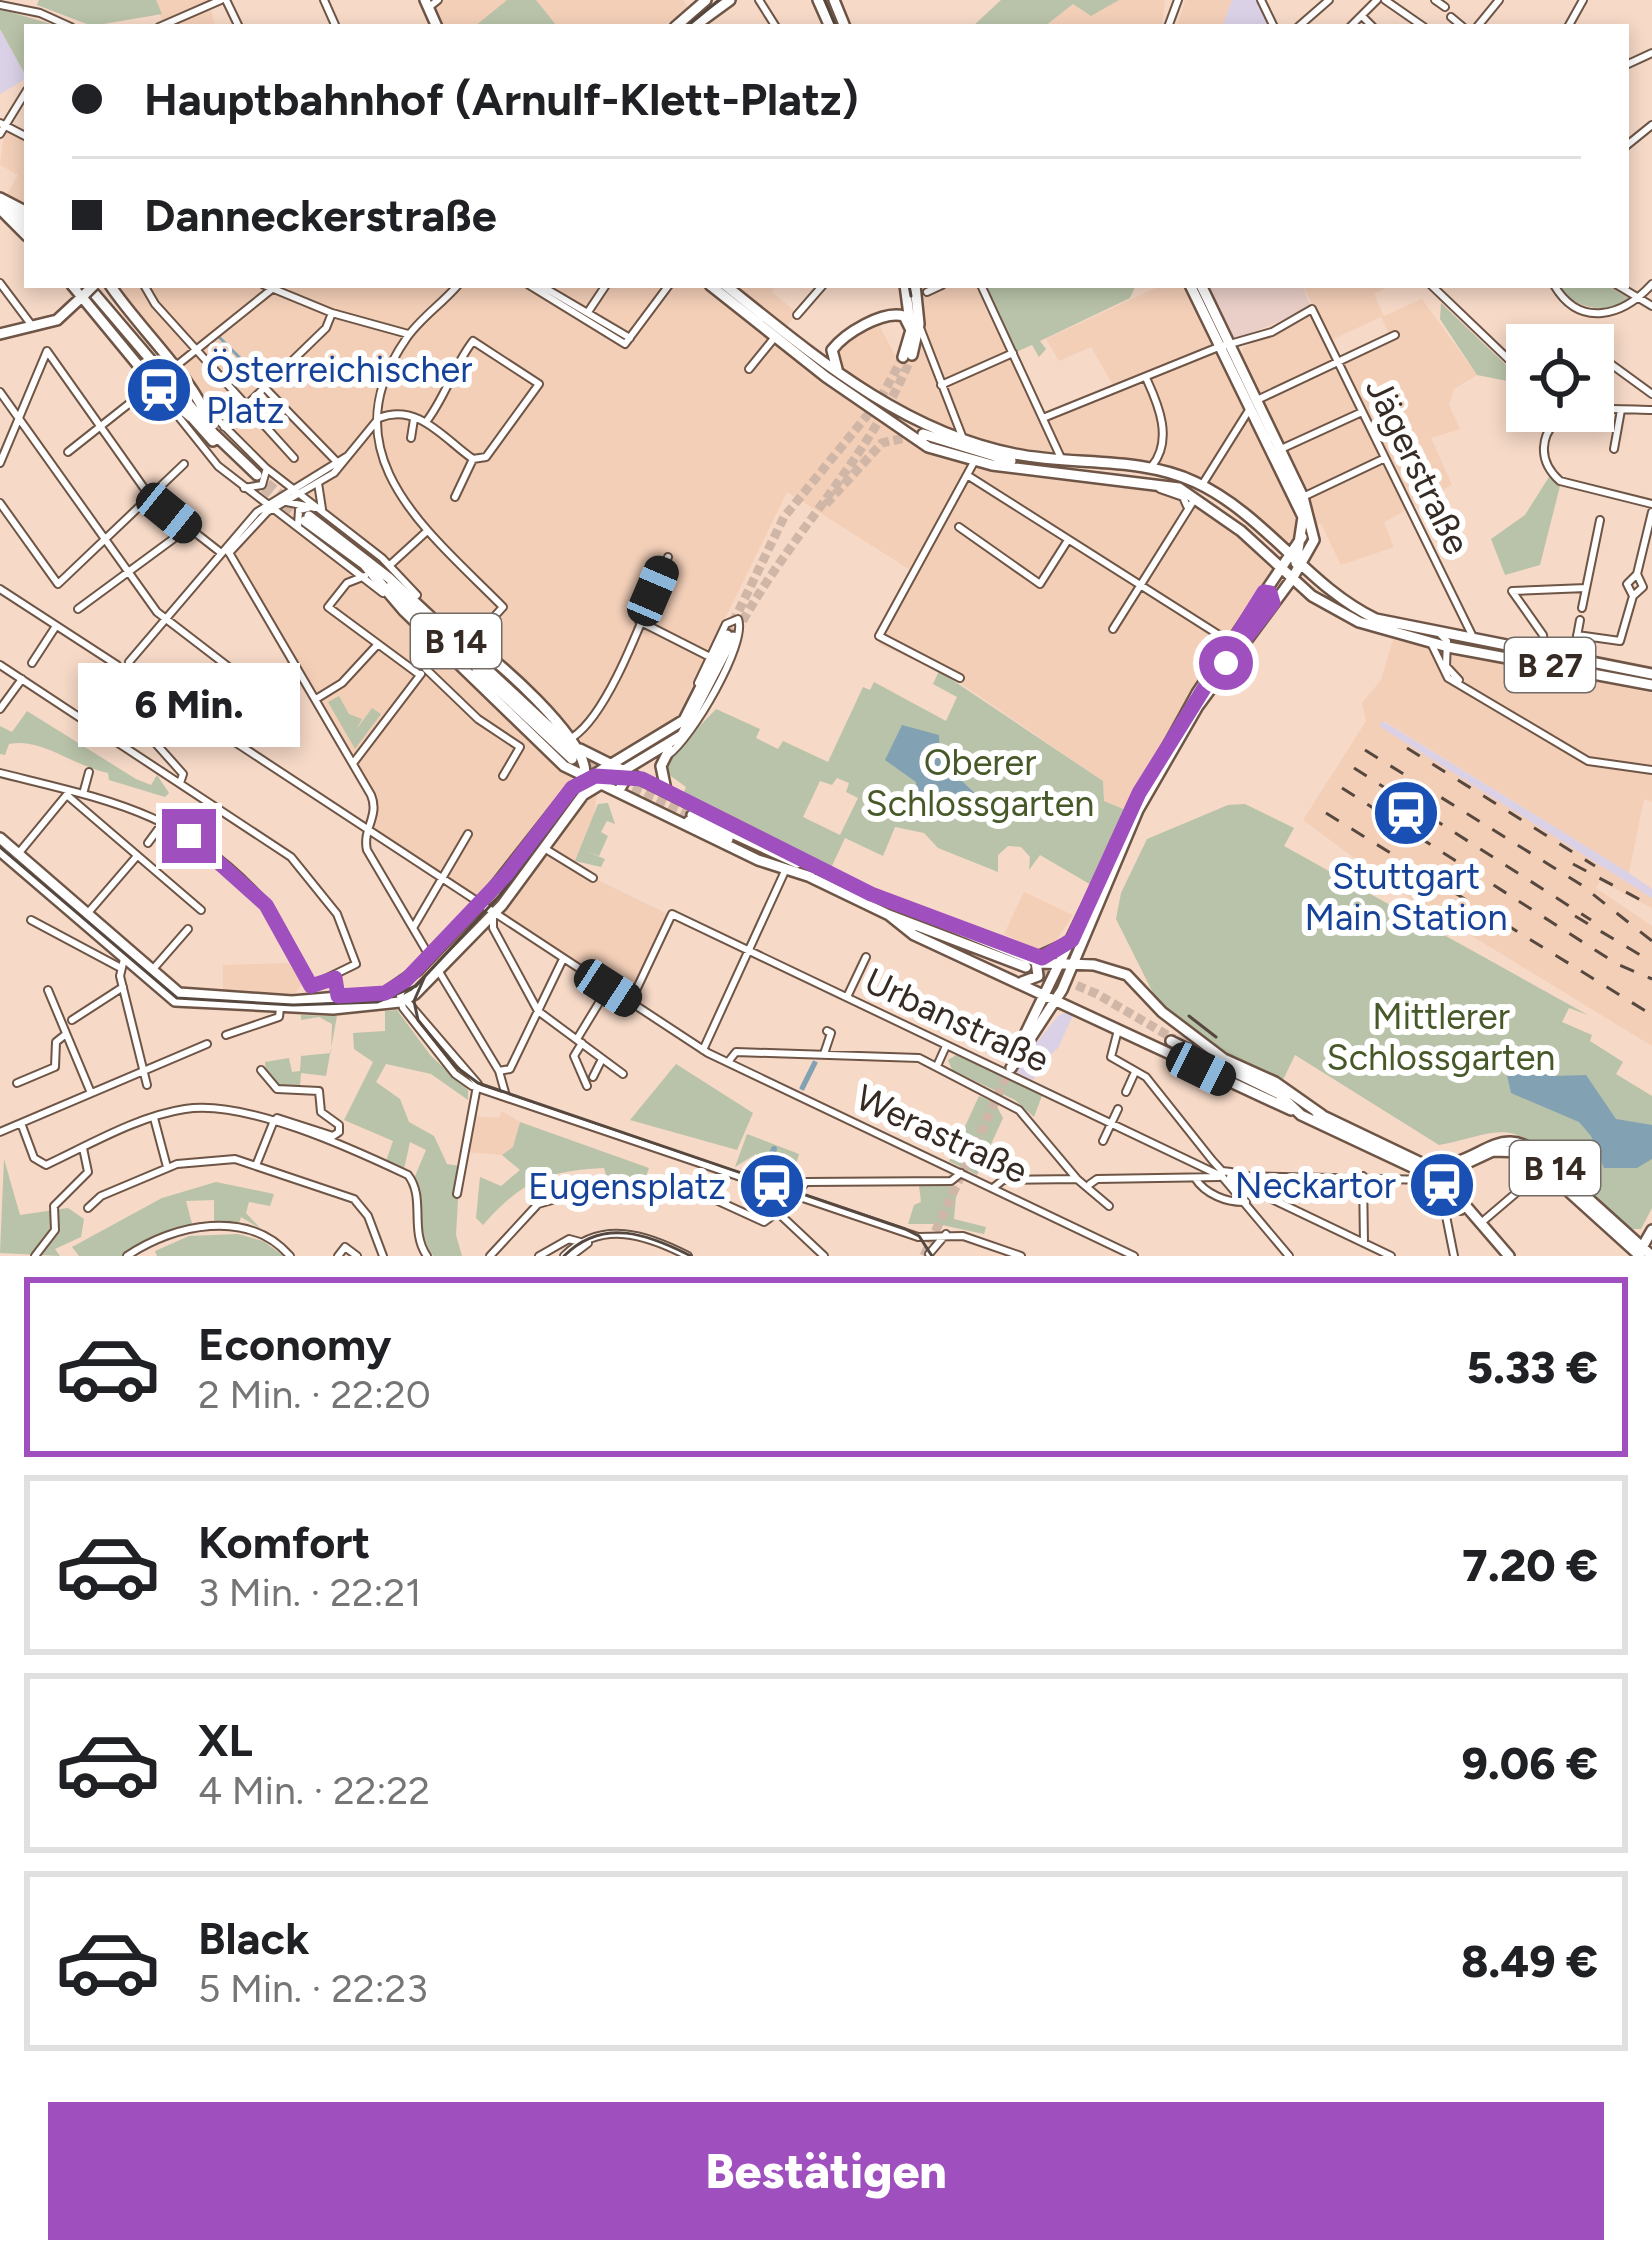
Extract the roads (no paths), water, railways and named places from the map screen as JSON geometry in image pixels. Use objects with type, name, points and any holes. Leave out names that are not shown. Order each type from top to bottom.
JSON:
[{"type":"main road","points":[[700,24],[730,0]]},
{"type":"main road","points":[[0,202],[24,222]]},
{"type":"main road","points":[[0,202],[24,232]]},
{"type":"main road","points":[[113,288],[219,430]]},
{"type":"main road","points":[[714,288],[920,432],[974,461],[1027,467]]},
{"type":"main road","points":[[727,288],[779,335],[841,377]]},
{"type":"main road","points":[[906,288],[915,327]]},
{"type":"main road","points":[[910,352],[915,288]]},
{"type":"main road","points":[[1192,288],[1227,347]]},
{"type":"main road","points":[[1202,288],[1304,517],[1292,566],[1272,580]]},
{"type":"main road","points":[[0,334],[30,322],[56,320],[81,291]]},
{"type":"main road","points":[[81,291],[219,430],[258,477]]},
{"type":"main road","points":[[81,291],[155,386],[258,477]]},
{"type":"main road","points":[[841,377],[831,355],[844,338],[890,314],[904,316],[915,327]]},
{"type":"main road","points":[[147,355],[191,417]]},
{"type":"main road","name":"B 27","points":[[841,377],[920,432],[1027,467],[1156,484],[1196,496],[1269,555],[1313,571],[1329,590],[1376,620],[1443,643],[1481,641],[1652,674]]},
{"type":"main road","points":[[1254,404],[1314,525],[1313,571]]},
{"type":"main road","name":"B 27","points":[[920,432],[1045,459],[1166,472],[1214,492],[1292,566],[1305,590],[1359,622],[1475,652],[1652,685]]},
{"type":"main road","points":[[1156,484],[1166,472]]},
{"type":"main road","points":[[1196,496],[1214,492]]},
{"type":"main road","name":"B 14","points":[[301,521],[419,614],[571,757],[619,771],[629,798]]},
{"type":"main road","name":"B 14","points":[[301,521],[389,571],[417,595],[525,706],[571,757],[583,779],[785,871],[820,875],[889,915],[1032,962]]},
{"type":"main road","points":[[1010,1068],[1079,939],[1140,802],[1205,694],[1292,566],[1313,544]]},
{"type":"main road","points":[[1269,555],[1270,598]]},
{"type":"main road","points":[[1292,566],[1329,590]]},
{"type":"main road","name":"B 14","points":[[364,570],[479,681],[587,767]]},
{"type":"main road","name":"B 14","points":[[389,571],[525,706]]},
{"type":"main road","points":[[1032,962],[1079,939],[1146,781],[1238,630],[1270,598],[1305,590]]},
{"type":"main road","name":"B 14","points":[[458,634],[472,641],[573,737],[571,757]]},
{"type":"main road","points":[[666,790],[661,773],[665,757],[730,636]]},
{"type":"main road","name":"B 14","points":[[479,681],[500,692]]},
{"type":"main road","points":[[0,851],[175,1001],[280,1008],[406,1001],[493,913],[573,808],[597,785],[678,732]]},
{"type":"main road","points":[[640,758],[671,745]]},
{"type":"main road","points":[[571,757],[587,767],[619,771],[666,790],[802,860],[820,875]]},
{"type":"main road","points":[[573,808],[587,767]]},
{"type":"main road","points":[[0,838],[87,914],[124,960],[151,971],[179,993],[198,998],[292,1001],[385,993],[406,980],[480,904],[583,779],[619,771]]},
{"type":"main road","points":[[583,779],[619,771]]},
{"type":"main road","points":[[560,802],[573,808]]},
{"type":"main road","name":"B 14","points":[[691,818],[1032,962]]},
{"type":"main road","points":[[889,915],[914,935],[1052,991],[1118,1029],[1419,1170]]},
{"type":"main road","points":[[1079,939],[1094,965]]},
{"type":"main road","points":[[1032,962],[1094,965],[1137,981],[1162,1012],[1259,1082]]},
{"type":"main road","points":[[1022,982],[1038,976],[1032,962]]},
{"type":"main road","points":[[1032,962],[1052,991]]},
{"type":"main road","points":[[1301,1115],[1279,1094],[1173,1040],[1322,1115],[1446,1187],[1503,1256]]},
{"type":"main road","points":[[1244,1069],[1300,1096],[1322,1115]]},
{"type":"main road","name":"B 14","points":[[1419,1170],[1452,1165],[1498,1142],[1522,1143],[1624,1231],[1641,1254]]},
{"type":"main road","name":"B 14","points":[[1446,1187],[1457,1170],[1493,1151],[1525,1152],[1641,1254]]},
{"type":"main road","points":[[1446,1187],[1503,1256]]},
{"type":"main road","points":[[1624,1231],[1652,1230],[1641,1254]]},
{"type":"street","points":[[166,24],[223,0]]},
{"type":"street","points":[[1301,24],[1329,0]]},
{"type":"street","points":[[1354,24],[1381,0],[1419,24]]},
{"type":"street","points":[[1435,0],[1445,7]]},
{"type":"street","points":[[1479,24],[1499,0]]},
{"type":"street","points":[[5,4],[62,24]]},
{"type":"street","points":[[1363,16],[1370,24]]},
{"type":"street","points":[[1451,17],[1459,24]]},
{"type":"street","points":[[0,134],[24,94]]},
{"type":"street","points":[[0,283],[30,322]]},
{"type":"street","points":[[1555,288],[1565,301],[1601,313],[1618,313],[1652,284]]},
{"type":"street","points":[[146,288],[294,458]]},
{"type":"street","points":[[173,368],[270,288]]},
{"type":"street","points":[[273,288],[332,313],[409,334]]},
{"type":"street","points":[[455,288],[409,334],[394,360],[379,418],[381,442],[400,502],[502,607],[472,641]]},
{"type":"street","points":[[535,288],[589,316]]},
{"type":"street","points":[[545,288],[627,341],[667,288]]},
{"type":"street","points":[[589,316],[604,288]]},
{"type":"street","points":[[749,369],[817,288]]},
{"type":"street","points":[[926,292],[935,288]]},
{"type":"street","points":[[982,288],[1064,461]]},
{"type":"street","points":[[1434,288],[1506,356]]},
{"type":"street","points":[[1622,288],[1652,306]]},
{"type":"street","name":"Jägerstraße","points":[[1227,347],[1293,322],[1312,309],[1464,626],[1481,641]]},
{"type":"street","points":[[219,430],[326,328],[332,313]]},
{"type":"street","points":[[915,327],[928,346],[963,440]]},
{"type":"street","points":[[1202,485],[1254,404],[1395,335]]},
{"type":"street","points":[[180,783],[183,774],[174,761],[117,700],[114,688],[126,674],[128,662],[257,512],[318,483],[379,418],[391,414],[426,422],[473,459],[483,460],[539,384],[484,344],[471,343],[452,372],[447,394],[426,422]]},
{"type":"street","points":[[910,352],[928,346]]},
{"type":"street","points":[[1043,418],[1227,347]]},
{"type":"street","points":[[0,463],[46,351],[151,497],[225,552],[354,762],[376,806],[366,830],[368,853],[430,957]]},
{"type":"street","points":[[941,385],[1013,353]]},
{"type":"street","points":[[1614,366],[1652,394]]},
{"type":"street","points":[[1147,380],[1163,416],[1159,457],[1166,472]]},
{"type":"street","points":[[68,452],[155,386],[200,449],[258,477],[301,521]]},
{"type":"street","points":[[264,387],[336,461]]},
{"type":"street","points":[[0,392],[104,540],[165,617],[260,691],[224,737]]},
{"type":"street","points":[[1614,410],[1652,410]]},
{"type":"street","points":[[1614,449],[1621,410]]},
{"type":"street","points":[[1280,449],[1362,412]]},
{"type":"street","points":[[411,439],[414,418]]},
{"type":"street","points":[[1550,432],[1544,440],[1553,475],[1652,508],[1637,574],[1627,584],[1633,596],[1620,641],[1577,635]]},
{"type":"street","points":[[1045,459],[1055,448]]},
{"type":"street","points":[[225,552],[283,499],[346,457]]},
{"type":"street","points":[[1147,468],[1159,457]]},
{"type":"street","points":[[455,497],[473,459]]},
{"type":"street","points":[[1303,497],[1383,459]]},
{"type":"street","points":[[960,678],[880,636],[974,461]]},
{"type":"street","points":[[0,503],[58,584],[184,464]]},
{"type":"street","points":[[968,476],[1219,635],[1224,651]]},
{"type":"street","points":[[258,477],[301,521]]},
{"type":"street","points":[[258,477],[283,499],[323,512],[389,571],[426,532]]},
{"type":"street","points":[[258,477],[283,499],[323,512]]},
{"type":"street","points":[[318,483],[316,494],[323,512]]},
{"type":"street","points":[[1156,484],[1183,497],[1187,510]]},
{"type":"street","points":[[1113,629],[1196,496]]},
{"type":"street","points":[[301,521],[301,508],[323,512]]},
{"type":"street","points":[[1582,608],[1600,520]]},
{"type":"street","points":[[959,527],[1040,584],[1068,540]]},
{"type":"street","points":[[78,610],[188,528]]},
{"type":"street","points":[[573,737],[588,724],[668,557]]},
{"type":"street","points":[[364,570],[328,607],[520,747],[503,776]]},
{"type":"street","points":[[1545,652],[1544,635],[1512,591],[1586,588]]},
{"type":"street","points":[[0,589],[126,674]]},
{"type":"street","points":[[398,605],[419,614]]},
{"type":"street","points":[[665,757],[695,727],[741,633],[738,619],[726,624],[678,732]]},
{"type":"street","points":[[1573,658],[1580,620]]},
{"type":"street","points":[[639,621],[710,657]]},
{"type":"street","points":[[32,663],[56,626]]},
{"type":"street","points":[[354,762],[423,672],[423,628]]},
{"type":"street","points":[[1219,635],[1238,630]]},
{"type":"street","points":[[1443,643],[1449,671],[1466,686]]},
{"type":"street","points":[[1443,643],[1448,678],[1604,767],[1650,770]]},
{"type":"street","points":[[316,699],[342,683],[378,644]]},
{"type":"street","points":[[1449,671],[1452,660],[1475,652]]},
{"type":"street","points":[[117,665],[128,662]]},
{"type":"street","points":[[0,665],[296,862],[337,914],[356,964],[311,986],[261,898],[210,851],[166,820],[0,773]]},
{"type":"street","name":"Werastraße","points":[[126,674],[703,1050],[1134,1256]]},
{"type":"street","points":[[0,709],[22,679]]},
{"type":"street","points":[[678,732],[695,727]]},
{"type":"street","points":[[83,794],[89,772]]},
{"type":"street","points":[[18,854],[69,793]]},
{"type":"street","points":[[69,793],[201,910]]},
{"type":"street","points":[[148,844],[166,820]]},
{"type":"street","points":[[413,928],[468,834]]},
{"type":"street","points":[[544,848],[593,878]]},
{"type":"street","points":[[87,914],[137,856]]},
{"type":"street","points":[[703,1050],[785,871]]},
{"type":"street","points":[[493,913],[494,928],[538,1011],[623,1075]]},
{"type":"street","name":"Urbanstraße","points":[[630,1003],[672,914],[1231,1180]]},
{"type":"street","points":[[31,920],[124,960],[123,987],[147,1085]]},
{"type":"street","points":[[482,922],[494,928]]},
{"type":"street","points":[[151,971],[188,929]]},
{"type":"street","points":[[846,998],[866,957]]},
{"type":"street","points":[[499,1071],[510,1069],[563,959]]},
{"type":"street","points":[[438,970],[499,1071],[506,1096]]},
{"type":"street","points":[[335,978],[338,996]]},
{"type":"street","points":[[406,980],[406,1001],[455,1074],[478,1086],[918,1237],[947,1234],[1021,1256]]},
{"type":"street","points":[[72,1020],[123,987]]},
{"type":"street","points":[[587,1086],[574,1056],[608,988]]},
{"type":"street","points":[[48,990],[91,1094]]},
{"type":"street","points":[[385,993],[406,1001],[478,1086]]},
{"type":"street","points":[[226,1035],[279,1017],[280,1008]]},
{"type":"street","points":[[728,1062],[736,1052],[924,1060],[1019,1111],[1082,1186],[1220,1174],[1145,1077],[1111,1057],[1118,1029]]},
{"type":"street","points":[[824,1054],[831,1034],[826,1031]]},
{"type":"street","points":[[17,1084],[56,1067],[56,1042],[67,1034]]},
{"type":"street","points":[[0,1132],[207,1044]]},
{"type":"street","points":[[937,1066],[946,1046]]},
{"type":"street","points":[[593,1077],[602,1058]]},
{"type":"street","points":[[257,1163],[277,1118],[333,1136],[340,1128],[321,1112],[319,1091],[277,1089],[261,1070]]},
{"type":"street","points":[[1126,1092],[1135,1072]]},
{"type":"street","points":[[457,1194],[478,1086]]},
{"type":"street","points":[[21,1123],[39,1163],[154,1118],[213,1107],[273,1123],[411,1178],[416,1191],[415,1231],[427,1256]]},
{"type":"street","points":[[1103,1142],[1118,1109]]},
{"type":"street","points":[[154,1118],[167,1168]]},
{"type":"street","points":[[34,1256],[55,1230],[54,1206],[90,1169],[83,1148]]},
{"type":"street","points":[[88,1208],[101,1196],[167,1168],[206,1158],[257,1163],[354,1199],[368,1216],[382,1256]]},
{"type":"street","points":[[1396,1175],[1399,1162]]},
{"type":"street","points":[[1231,1180],[1396,1175],[1419,1170],[1446,1187],[1444,1211],[1454,1256]]},
{"type":"street","points":[[1480,1223],[1540,1172]]},
{"type":"street","points":[[792,1193],[806,1182],[951,1181],[961,1173]]},
{"type":"street","points":[[993,1188],[1003,1180],[1076,1175]]},
{"type":"street","points":[[1363,1176],[1364,1243]]},
{"type":"street","points":[[750,1178],[752,1187],[824,1256]]},
{"type":"street","points":[[1195,1178],[1201,1188],[1232,1203],[1246,1202]]},
{"type":"street","points":[[1231,1180],[1289,1256]]},
{"type":"street","points":[[1231,1180],[1391,1256]]},
{"type":"street","points":[[1093,1182],[1108,1206]]},
{"type":"street","points":[[490,1256],[538,1204],[587,1190],[705,1195],[764,1222],[779,1211]]},
{"type":"street","points":[[127,1256],[172,1233],[212,1226],[261,1233],[290,1256]]},
{"type":"street","points":[[568,1256],[581,1244],[614,1234],[646,1236],[688,1256]]},
{"type":"street","points":[[918,1237],[929,1255],[947,1234]]},
{"type":"street","points":[[539,1256],[569,1239],[581,1244]]},
{"type":"street","points":[[338,1256],[345,1247],[357,1256]]},
{"type":"water","points":[[902,725],[939,735],[940,760],[985,803],[960,821],[917,801],[916,782],[885,760]]},
{"type":"water","points":[[1523,1061],[1553,1076],[1586,1075],[1616,1119],[1652,1125],[1652,1159],[1637,1168],[1604,1168],[1591,1136],[1579,1122],[1511,1093],[1505,1066]]},
{"type":"waterway","points":[[219,337],[251,369]]},
{"type":"waterway","points":[[801,1088],[814,1062]]},
{"type":"waterway","points":[[803,1089],[816,1063]]},
{"type":"waterway","points":[[770,1157],[774,1149]]},
{"type":"tunnel","points":[[736,633],[780,562],[852,463],[912,355]]},
{"type":"tunnel","points":[[727,635],[784,517],[879,401],[903,357]]},
{"type":"tunnel","points":[[826,504],[882,443],[923,434]]},
{"type":"tunnel","points":[[257,475],[309,516]]},
{"type":"tunnel","points":[[253,480],[305,521]]},
{"type":"tunnel","points":[[577,753],[608,771]]},
{"type":"tunnel","points":[[572,759],[689,821]]},
{"type":"tunnel","points":[[622,779],[692,815]]},
{"type":"tunnel","points":[[1027,964],[1097,994],[1174,1039]]},
{"type":"tunnel","points":[[924,1256],[1010,1069]]},
{"type":"tram line","points":[[690,24],[719,0]]},
{"type":"tram line","points":[[825,0],[835,24]]},
{"type":"tram line","points":[[910,288],[911,296]]},
{"type":"tram line","points":[[0,847],[177,998],[293,1005],[377,1002],[416,986],[500,895],[562,811]]},
{"type":"tram line","points":[[425,976],[414,1001],[418,1020],[455,1066],[478,1083],[905,1229],[919,1236],[932,1256]]},
{"type":"tram line","points":[[1189,1016],[1216,1037]]},
{"type":"tram line","points":[[564,1256],[594,1236],[610,1233],[642,1236],[691,1256]]},
{"type":"railway","points":[[1407,748],[1595,866]]},
{"type":"railway","points":[[1365,750],[1580,884],[1652,941]]},
{"type":"railway","points":[[1354,768],[1591,920]]},
{"type":"railway","points":[[1342,788],[1617,964],[1652,979]]},
{"type":"railway","points":[[1326,813],[1652,1015]]},
{"type":"railway","points":[[1573,864],[1652,906]]},
{"type":"railway","points":[[1575,916],[1652,962]]},
{"type":"place","name":"Österreichischer Platz","points":[[159,390]]},
{"type":"place","name":"Stuttgart Main Station","points":[[1406,813]]},
{"type":"place","name":"Neckartor","points":[[1442,1185]]},
{"type":"place","name":"Eugensplatz","points":[[772,1186]]},
{"type":"park label","name":"Oberer Schlossgarten","points":[[980,782]]},
{"type":"park label","name":"Mittlerer Schlossgarten","points":[[1441,1036]]}]
